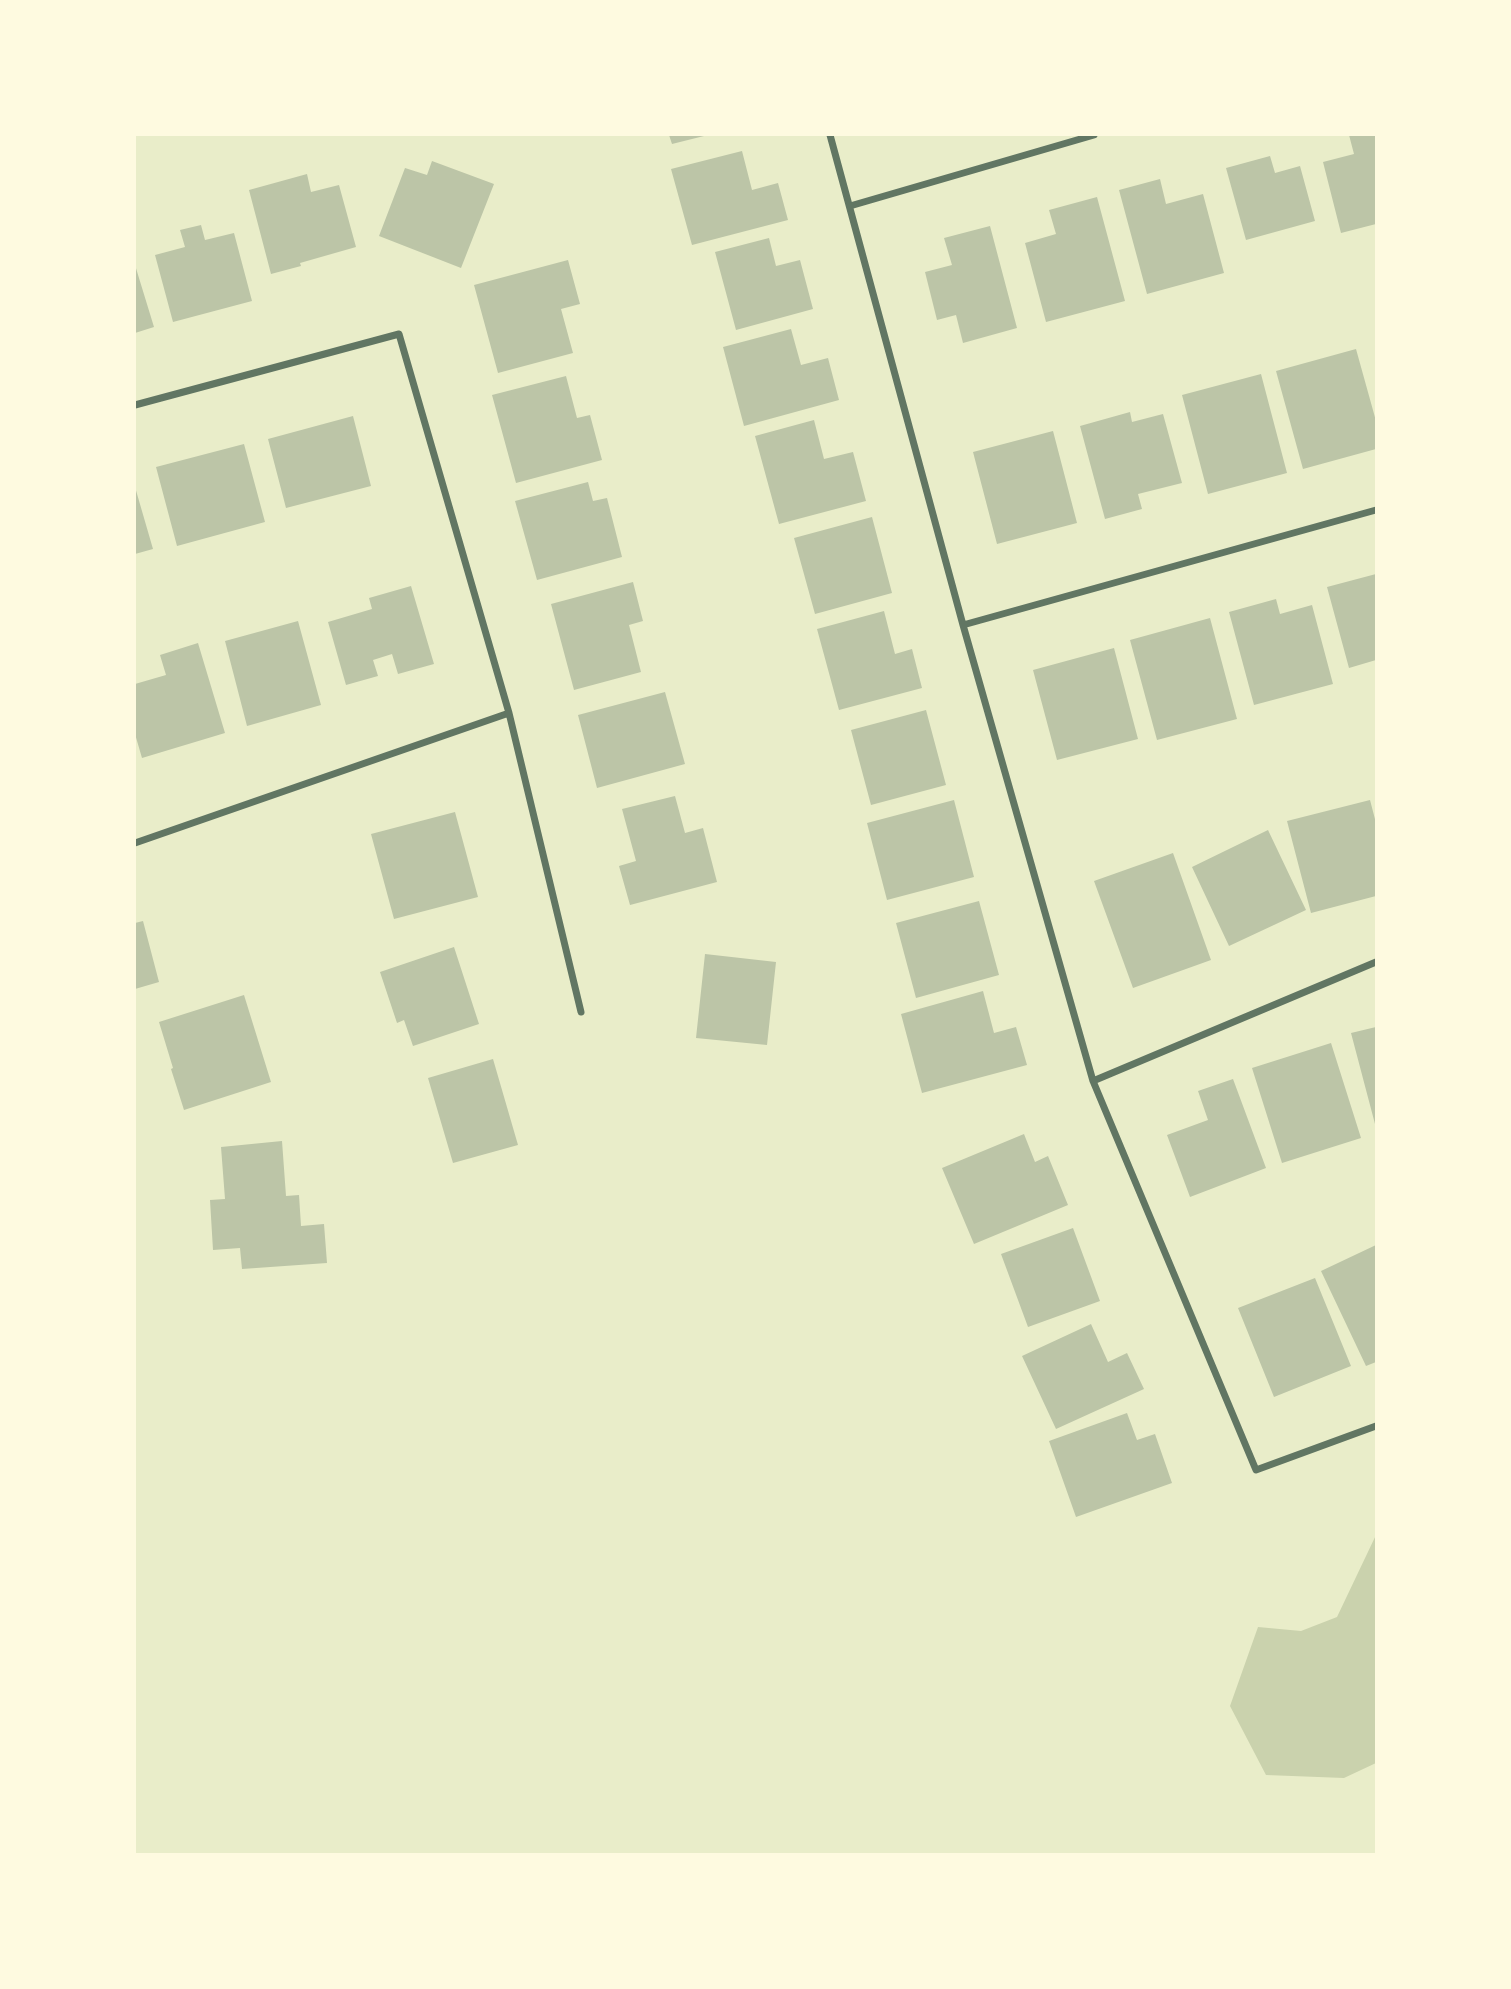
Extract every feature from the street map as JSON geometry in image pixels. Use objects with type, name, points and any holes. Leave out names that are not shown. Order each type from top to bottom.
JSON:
[{"type":"street","points":[[830,135],[962,625],[1093,1081],[1256,1470],[1376,1426]]},
{"type":"street","points":[[850,206],[1094,135]]},
{"type":"street","points":[[135,405],[399,334],[509,713],[581,1012]]},
{"type":"street","points":[[962,625],[1376,510]]},
{"type":"street","points":[[135,843],[509,713]]},
{"type":"street","points":[[1093,1081],[1376,962]]},
{"type":"green space","points":[[1376,1535],[1376,1763],[1344,1778],[1266,1775],[1230,1706],[1258,1627],[1301,1631],[1337,1617]]},
{"type":"building","points":[[669,135],[704,135],[704,136],[672,144]]},
{"type":"building","points":[[1349,135],[1376,135],[1376,224],[1341,233],[1323,162],[1354,154]]},
{"type":"building","points":[[742,151],[752,190],[778,183],[788,220],[692,245],[671,169]]},
{"type":"building","points":[[1270,156],[1275,173],[1300,166],[1315,221],[1246,240],[1226,168]]},
{"type":"building","points":[[432,161],[494,184],[461,268],[379,236],[405,168],[427,175]]},
{"type":"building","points":[[307,174],[311,192],[339,185],[356,247],[271,274],[249,190]]},
{"type":"building","points":[[1160,179],[1166,204],[1203,194],[1224,273],[1147,294],[1119,190]]},
{"type":"building","points":[[1097,197],[1125,301],[1046,322],[1025,243],[1056,234],[1049,210]]},
{"type":"building","points":[[201,225],[205,240],[234,233],[252,301],[173,322],[155,255],[185,247],[180,230]]},
{"type":"building","points":[[990,226],[1017,328],[963,343],[956,315],[937,320],[925,272],[952,265],[944,238]]},
{"type":"building","points":[[769,238],[776,266],[800,260],[813,309],[736,330],[715,252]]},
{"type":"building","points":[[568,260],[580,304],[561,309],[573,353],[498,373],[474,285]]},
{"type":"building","points":[[135,265],[154,327],[135,333]]},
{"type":"building","points":[[791,329],[801,365],[828,358],[839,400],[744,426],[723,347]]},
{"type":"building","points":[[1356,349],[1376,421],[1376,449],[1303,469],[1276,371]]},
{"type":"building","points":[[1261,374],[1287,473],[1208,494],[1182,395]]},
{"type":"building","points":[[566,376],[577,418],[590,415],[602,460],[516,483],[492,395]]},
{"type":"building","points":[[1130,412],[1132,422],[1163,414],[1182,483],[1138,494],[1142,509],[1105,519],[1080,426]]},
{"type":"building","points":[[353,416],[371,486],[286,508],[268,439]]},
{"type":"building","points":[[814,420],[824,459],[853,452],[866,501],[779,524],[755,436]]},
{"type":"building","points":[[1053,431],[1077,523],[997,544],[973,452]]},
{"type":"building","points":[[244,444],[265,522],[177,546],[156,467]]},
{"type":"building","points":[[588,482],[593,501],[607,498],[622,557],[537,580],[515,501]]},
{"type":"building","points":[[135,487],[153,549],[135,554]]},
{"type":"building","points":[[872,517],[892,593],[815,614],[794,538]]},
{"type":"building","points":[[1376,574],[1376,660],[1349,668],[1327,587]]},
{"type":"building","points":[[633,582],[643,621],[629,625],[641,672],[574,690],[551,604]]},
{"type":"building","points":[[411,586],[434,664],[398,674],[392,654],[373,660],[378,676],[346,685],[328,622],[372,609],[369,598]]},
{"type":"building","points":[[1276,599],[1280,614],[1312,605],[1333,684],[1254,705],[1229,612]]},
{"type":"building","points":[[884,611],[895,654],[912,649],[922,688],[839,710],[817,629]]},
{"type":"building","points":[[1210,618],[1237,719],[1157,740],[1130,640]]},
{"type":"building","points":[[298,621],[321,705],[247,726],[225,641]]},
{"type":"building","points":[[198,643],[225,733],[142,758],[135,734],[135,684],[166,675],[160,655]]},
{"type":"building","points":[[1114,648],[1138,739],[1057,760],[1033,670]]},
{"type":"building","points":[[665,692],[685,764],[597,788],[578,715]]},
{"type":"building","points":[[926,710],[946,785],[871,805],[851,730]]},
{"type":"building","points":[[675,796],[685,833],[703,828],[717,882],[630,905],[619,866],[636,861],[622,809]]},
{"type":"building","points":[[954,800],[974,877],[887,900],[867,823]]},
{"type":"building","points":[[1370,800],[1376,823],[1376,896],[1311,913],[1287,821]]},
{"type":"building","points":[[455,812],[478,897],[394,919],[371,834]]},
{"type":"building","points":[[1268,830],[1306,910],[1229,946],[1192,867]]},
{"type":"building","points":[[1173,853],[1211,960],[1133,988],[1094,881]]},
{"type":"building","points":[[979,901],[999,975],[916,998],[896,923]]},
{"type":"building","points":[[143,921],[159,982],[135,989],[135,923]]},
{"type":"building","points":[[454,947],[479,1024],[413,1046],[404,1020],[397,1023],[380,972]]},
{"type":"building","points":[[705,954],[776,962],[767,1045],[696,1038]]},
{"type":"building","points":[[983,991],[994,1033],[1016,1027],[1027,1065],[922,1093],[901,1014]]},
{"type":"building","points":[[244,995],[271,1082],[184,1110],[159,1022]]},
{"type":"building","points":[[1376,1027],[1376,1123],[1375,1124],[1351,1033]]},
{"type":"building","points":[[1331,1043],[1361,1138],[1282,1163],[1252,1068]]},
{"type":"building","points":[[493,1059],[518,1145],[453,1163],[428,1078]]},
{"type":"building","points":[[1233,1079],[1266,1168],[1190,1197],[1167,1135],[1208,1120],[1198,1091]]},
{"type":"building","points":[[1024,1134],[1035,1162],[1048,1156],[1068,1205],[974,1244],[942,1168]]},
{"type":"building","points":[[282,1141],[286,1196],[299,1195],[301,1226],[324,1224],[327,1263],[242,1269],[240,1248],[213,1250],[210,1200],[225,1199],[221,1147]]},
{"type":"building","points":[[1073,1228],[1100,1301],[1028,1327],[1001,1254]]},
{"type":"building","points":[[1376,1245],[1376,1362],[1366,1366],[1321,1271]]},
{"type":"building","points":[[1315,1278],[1351,1366],[1274,1397],[1238,1308]]},
{"type":"building","points":[[1091,1324],[1108,1362],[1127,1353],[1144,1389],[1056,1429],[1022,1356]]},
{"type":"building","points":[[1127,1413],[1137,1440],[1155,1434],[1172,1483],[1076,1517],[1049,1441]]}]
